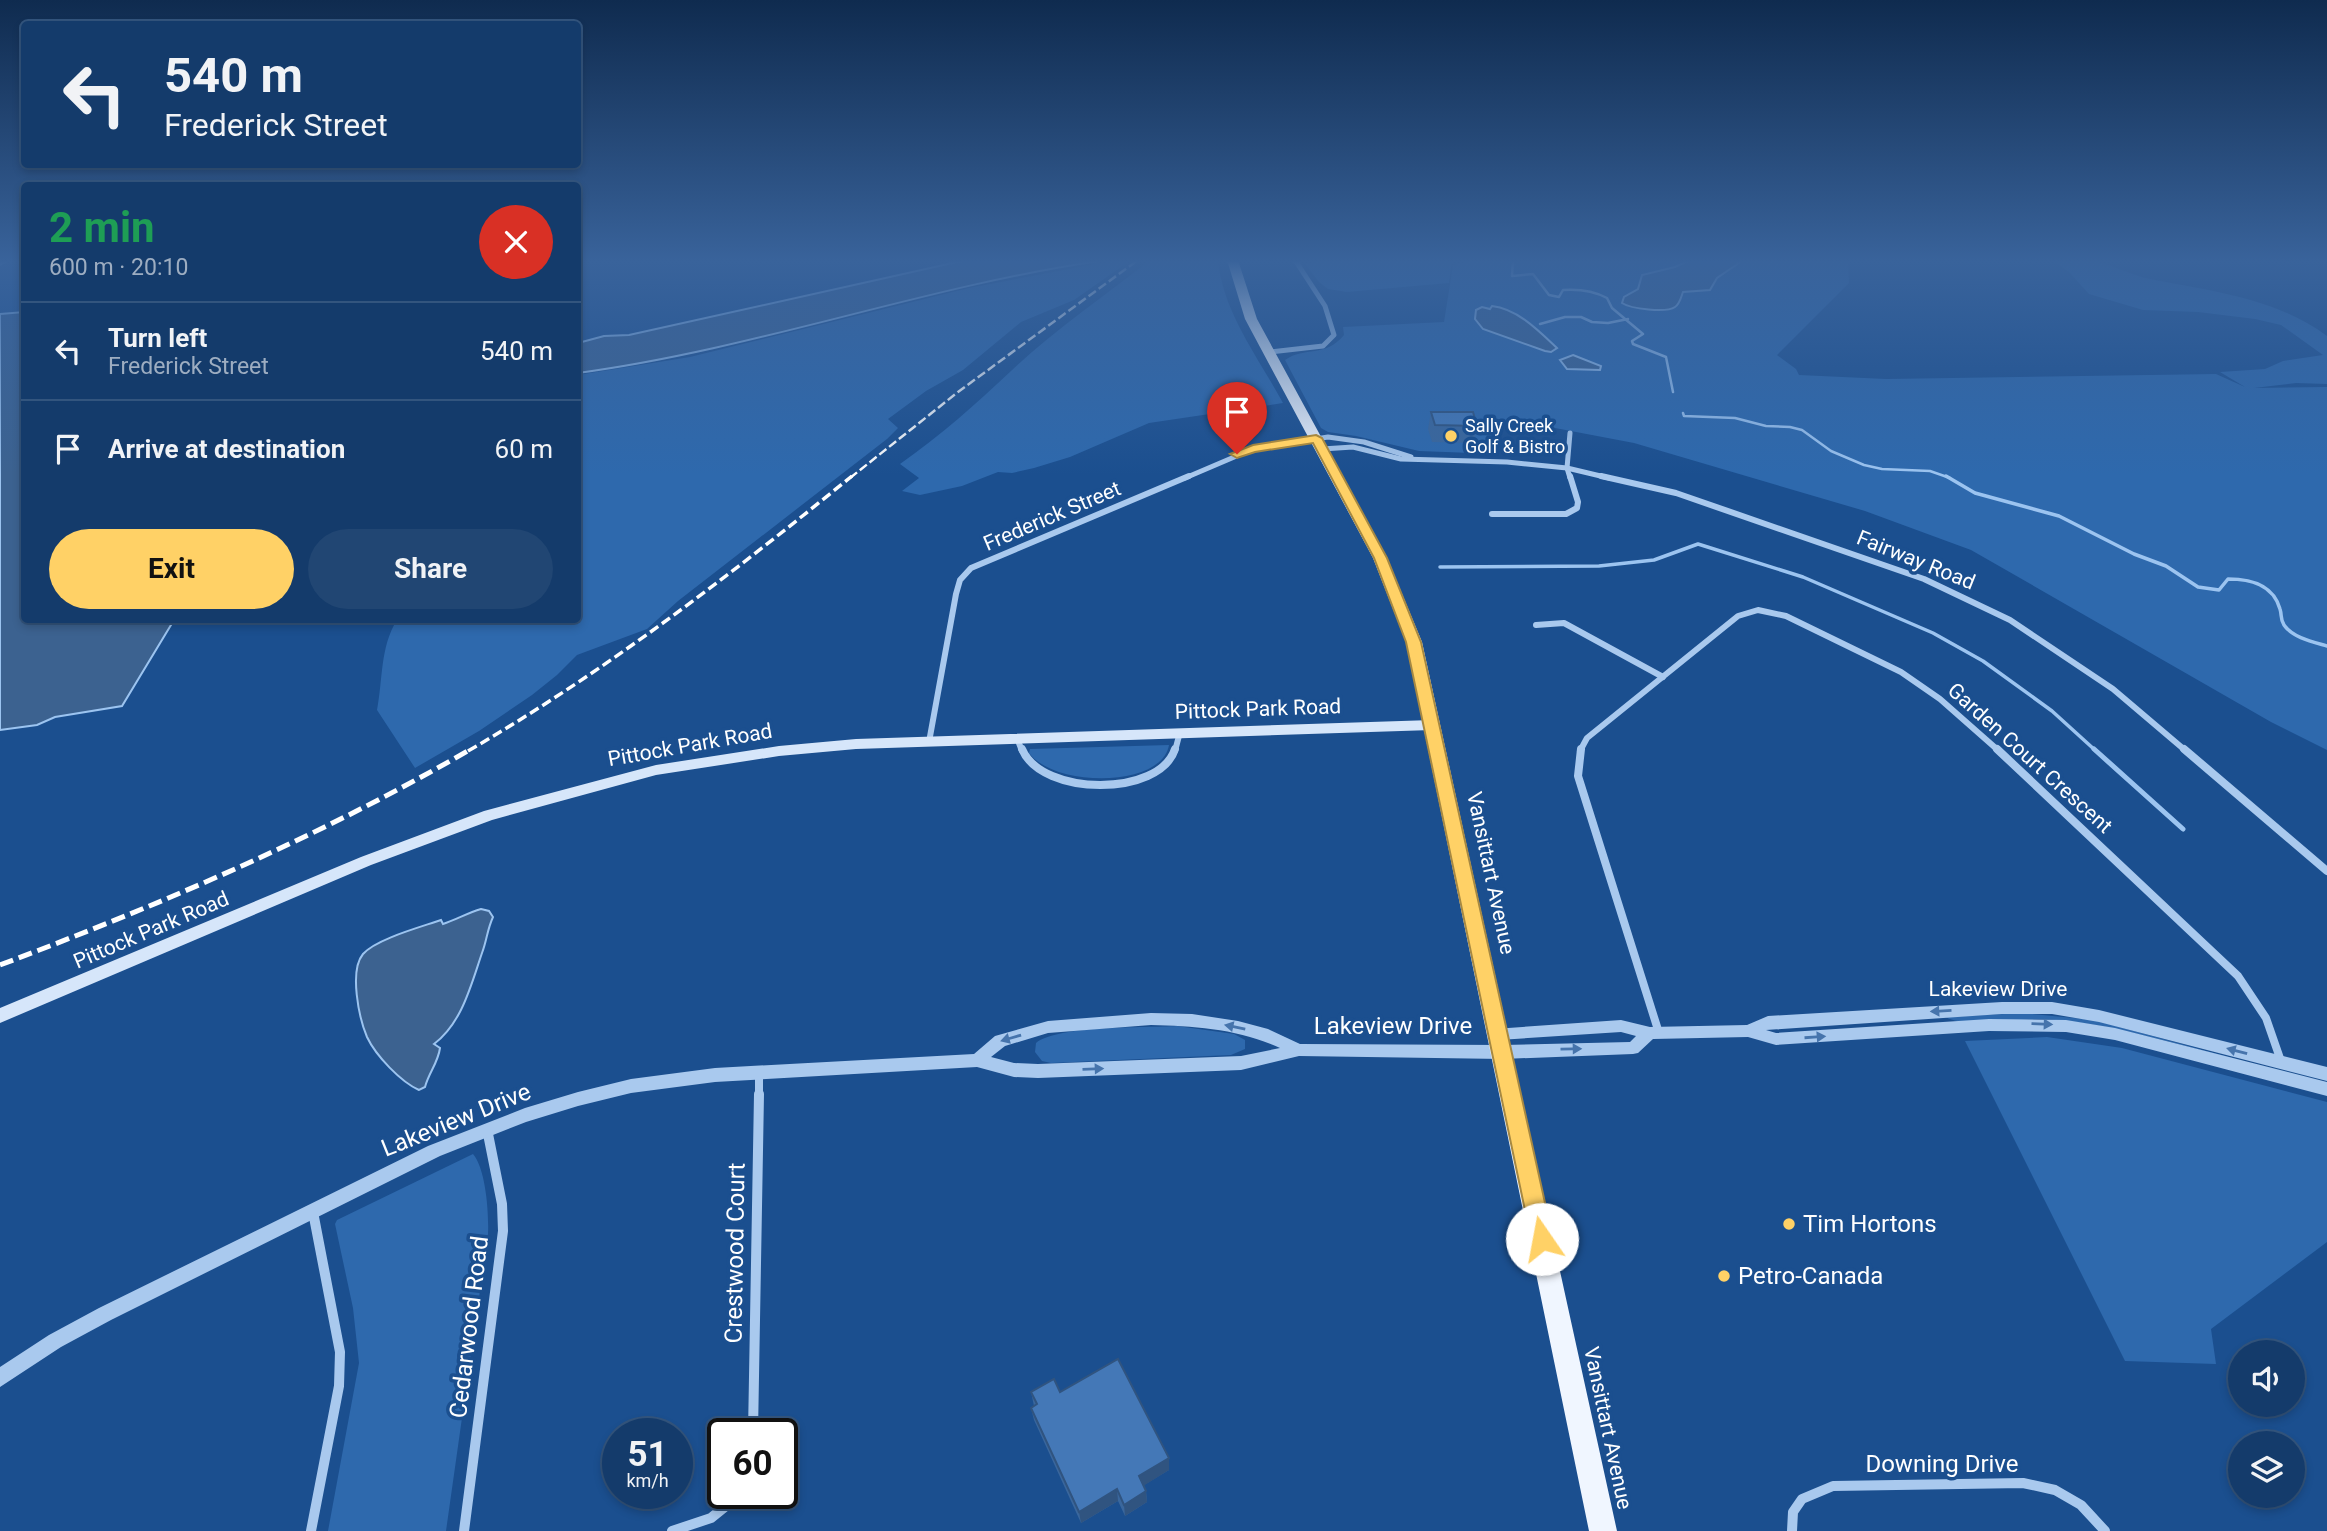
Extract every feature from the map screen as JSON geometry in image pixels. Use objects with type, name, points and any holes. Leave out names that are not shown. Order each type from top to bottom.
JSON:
[{"type":"main road","name":"Vansittart Avenue","points":[[1258,331],[1394,589],[1413,642],[1501,1043],[1603,1531]]},
{"type":"main road","name":"Pittock Park Road","points":[[0,1016],[436,834],[527,803],[656,769],[737,756],[832,746],[1432,724]]},
{"type":"street","points":[[1270,352],[1323,346],[1334,335],[1333,331]]},
{"type":"street","points":[[1492,514],[1573,512],[1578,502],[1567,468],[1570,433]]},
{"type":"street","name":"Fairway Road","points":[[1319,443],[1352,439],[1397,451],[1412,458]]},
{"type":"street","name":"Fairway Road","points":[[1319,443],[1353,447],[1401,459],[1507,462],[1567,468],[1676,493],[1924,579],[2010,620],[2113,690],[2327,871]]},
{"type":"street","name":"Frederick Street","points":[[929,742],[956,594],[960,580],[967,570],[1236,454],[1253,449],[1319,443]]},
{"type":"street","name":"Garden Court Crescent","points":[[1654,1033],[1578,776],[1580,749],[1587,738],[1741,613],[1758,610],[1786,616],[1916,681],[1975,727],[2238,976],[2266,1018],[2284,1071]]},
{"type":"street","points":[[1536,625],[1564,623],[1662,677]]},
{"type":"street","points":[[1017,738],[1021,755],[1040,772],[1064,782],[1104,786],[1141,777],[1164,765],[1177,751],[1180,732]]},
{"type":"street","name":"Lakeview Drive","points":[[977,1060],[1000,1041],[1048,1027],[1161,1019],[1212,1022],[1238,1027],[1263,1033],[1299,1050]]},
{"type":"street","name":"Lakeview Drive","points":[[1501,1043],[1621,1026],[1654,1033],[1748,1031],[1776,1039],[1976,1026],[2066,1026],[2284,1071],[2327,1074]]},
{"type":"street","name":"Lakeview Drive","points":[[0,1378],[105,1314],[434,1150],[525,1115],[631,1086],[705,1076],[977,1060],[1014,1070],[1059,1071],[1241,1063],[1299,1050],[1501,1043],[1633,1048],[1654,1033]]},
{"type":"street","name":"Lakeview Drive","points":[[2284,1071],[2327,1089]]},
{"type":"street","name":"Crestwood Court","points":[[753,1418],[759,1073]]},
{"type":"street","name":"Cedarwood Road","points":[[464,1531],[503,1231],[502,1204],[487,1129]]},
{"type":"street","points":[[311,1531],[340,1375],[340,1352],[313,1212]]},
{"type":"street","name":"Downing Drive","points":[[1791,1531],[1793,1511],[1810,1491],[1833,1486],[2023,1483],[2055,1490],[2081,1505],[2105,1531]]},
{"type":"street","points":[[672,1531],[711,1520],[726,1509]]},
{"type":"shaded area","points":[[0,331],[21,331],[21,623],[172,623],[122,706],[55,717],[37,725],[0,730]]},
{"type":"shaded area","points":[[645,331],[783,331],[711,349],[581,373],[581,342],[604,336]]},
{"type":"shaded area","points":[[793,331],[1010,331],[963,370],[926,391],[888,419],[898,428],[887,439],[678,601],[647,629],[577,655],[532,695],[479,731],[415,768],[377,710],[385,652],[396,623],[581,623],[581,375],[690,357]]},
{"type":"shaded area","points":[[1058,331],[1242,331],[1283,403],[1149,423],[1070,457],[1034,468],[1012,473],[998,472],[962,486],[920,495],[902,491],[919,478],[900,464],[957,419]]},
{"type":"shaded area","points":[[1344,331],[1801,331],[1777,355],[1796,369],[1799,375],[1886,379],[2216,374],[2245,387],[2220,372],[2265,369],[2283,361],[2323,355],[2290,331],[2320,331],[2327,336],[2327,384],[2296,383],[2254,388],[2327,387],[2327,750],[2271,722],[1971,550],[1865,511],[1634,443],[1555,428],[1493,424],[1498,454],[1419,451],[1328,432],[1321,428],[1285,360],[1300,353],[1330,347],[1344,335]]},
{"type":"shaded area","points":[[1490,331],[1539,331],[1557,348],[1551,352]]},
{"type":"shaded area","points":[[1573,355],[1601,366],[1600,370],[1567,369],[1560,360]]},
{"type":"shaded area","points":[[1169,745],[1162,759],[1148,769],[1128,776],[1106,778],[1061,773],[1042,764],[1029,753],[1030,749]]},
{"type":"shaded area","points":[[481,909],[489,911],[493,917],[474,978],[459,1014],[434,1044],[440,1048],[437,1058],[425,1087],[419,1090],[390,1068],[367,1037],[357,995],[359,962],[369,949],[388,938],[441,920],[443,924]]},
{"type":"shaded area","points":[[2023,1013],[2094,1020],[2247,1062],[2091,1024],[2041,1019],[1964,1022],[1946,1017]]},
{"type":"shaded area","points":[[1177,1026],[1234,1034],[1245,1040],[1245,1049],[1231,1055],[1051,1063],[1042,1061],[1035,1052],[1036,1043],[1063,1033],[1103,1028]]},
{"type":"shaded area","points":[[2047,1037],[2122,1048],[2327,1102],[2327,1242],[2211,1329],[2216,1364],[2125,1361],[1965,1041]]},
{"type":"shaded area","points":[[473,1154],[484,1181],[488,1234],[446,1531],[328,1531],[359,1363],[353,1308],[335,1224],[337,1220]]},
{"type":"building","points":[[1431,412],[1473,412],[1477,426],[1435,425]]},
{"type":"building","points":[[1118,1359],[1169,1458],[1139,1476],[1146,1491],[1124,1505],[1117,1489],[1079,1512],[1031,1408],[1037,1404],[1031,1392],[1054,1379],[1060,1392]]},
{"type":"waterway","points":[[1640,331],[1643,334],[1632,341],[1633,344],[1666,357],[1673,392]]},
{"type":"waterway","points":[[1683,413],[1684,416],[1735,418],[1766,426],[1790,427],[1802,430],[1831,451],[1864,465],[1882,469],[1930,471],[1949,477]]},
{"type":"waterway","points":[[1949,477],[1975,493],[2059,516],[2134,554],[2166,566],[2198,587],[2219,590],[2228,579],[2260,585],[2277,601],[2282,621],[2288,629],[2304,639],[2327,646]]},
{"type":"waterway","points":[[1440,567],[1599,566],[1654,560],[1698,544],[1803,577],[1933,633],[1983,661],[2052,711],[2096,751]]},
{"type":"waterway","points":[[2094,749],[2183,829]]},
{"type":"railway","points":[[850,478],[958,392],[1041,331]]},
{"type":"railway","points":[[468,751],[569,688],[666,621],[852,476]]},
{"type":"railway","points":[[0,965],[121,918],[240,867],[357,811],[471,749]]},
{"type":"place","name":"Sally Creek Golf & Bistro","points":[[1451,436]]},
{"type":"place","name":"Tim Hortons","points":[[1789,1224]]},
{"type":"place","name":"Petro-Canada","points":[[1724,1276]]},
{"type":"route","points":[[1237,454],[1316,438],[1381,558],[1394,589],[1413,642],[1542,1239]]}]
